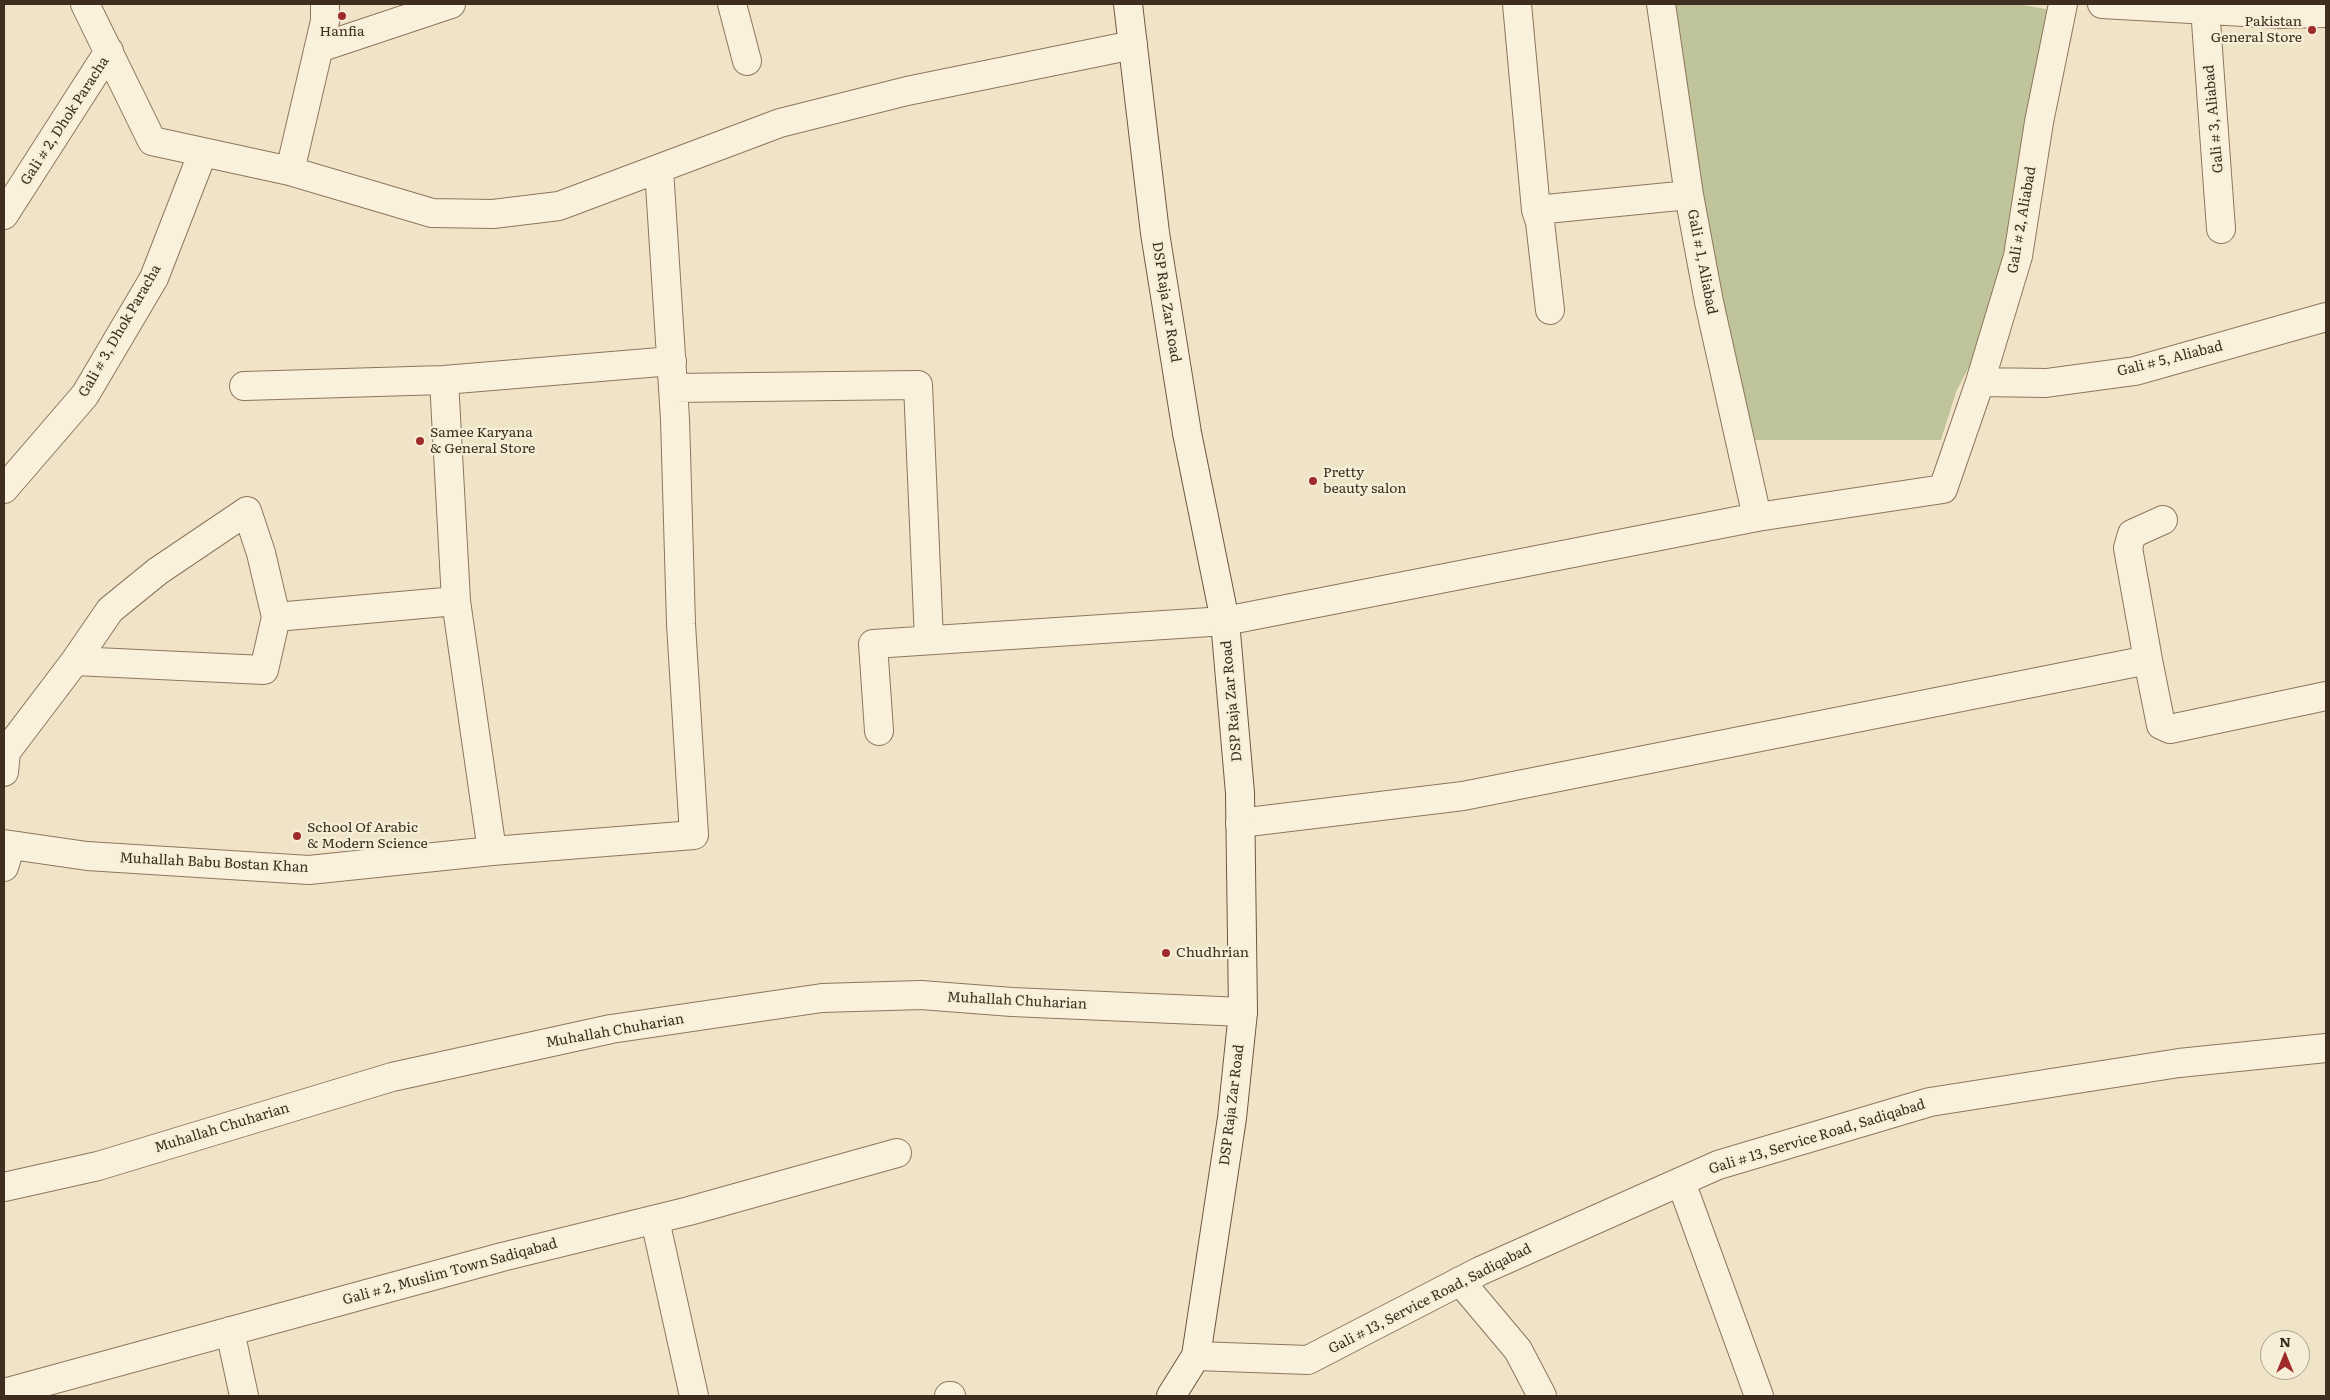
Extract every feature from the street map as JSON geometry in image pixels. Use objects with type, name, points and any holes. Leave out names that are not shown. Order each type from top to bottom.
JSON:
[{"type":"street","points":[[85,4],[152,140],[290,171],[432,212],[492,214],[559,206],[780,123],[907,91],[1133,45]]},
{"type":"street","points":[[290,171],[325,20],[325,4]]},
{"type":"street","points":[[319,48],[451,4]]},
{"type":"street","points":[[732,4],[747,60]]},
{"type":"street","name":"DSP Raja Zar Road","points":[[1128,4],[1155,233],[1187,433],[1225,621],[1240,823],[1243,1012],[1232,1118],[1196,1356],[1171,1396]]},
{"type":"street","points":[[1517,4],[1536,210],[1540,222],[1550,310]]},
{"type":"street","name":"Gali # 1, Aliabad","points":[[1662,4],[1689,195],[1709,302],[1757,517]]},
{"type":"street","name":"Gali # 2, Aliabad","points":[[1757,517],[1943,489],[1980,382],[2018,256],[2038,122],[2063,4]]},
{"type":"street","points":[[2102,4],[2280,9],[2326,13]]},
{"type":"street","name":"Gali # 3, Aliabad","points":[[2205,8],[2221,229]]},
{"type":"street","name":"Gali # 2, Dhok Paracha","points":[[4,215],[109,51]]},
{"type":"street","name":"Gali # 3, Dhok Paracha","points":[[4,489],[90,386],[154,278],[203,152]]},
{"type":"street","points":[[659,170],[673,388],[918,385],[929,640]]},
{"type":"street","points":[[1536,210],[1689,195]]},
{"type":"street","name":"Gali # 5, Aliabad","points":[[1980,382],[2046,383],[2135,371],[2326,317]]},
{"type":"street","points":[[244,386],[444,380],[672,361]]},
{"type":"street","points":[[444,380],[456,601],[492,851]]},
{"type":"street","name":"Muhallah Babu Bostan Khan","points":[[6,852],[309,870],[492,851],[694,835],[681,624],[673,388]]},
{"type":"street","points":[[4,772],[6,752],[75,661],[110,610],[158,571],[246,511],[261,553],[276,617],[264,670],[75,661]]},
{"type":"street","points":[[878,731],[873,644],[1225,621],[1757,517]]},
{"type":"street","points":[[2163,520],[2132,534],[2128,548],[2161,725],[2170,729],[2326,696]]},
{"type":"street","points":[[276,617],[456,601]]},
{"type":"street","points":[[1240,823],[1463,796],[2148,660]]},
{"type":"street","name":"Muhallah Chuharian","points":[[4,1187],[98,1166],[392,1077],[611,1029],[822,998],[921,995],[1012,1002],[1243,1012]]},
{"type":"street","name":"Gali # 13, Service Road, Sadiqabad","points":[[1196,1356],[1308,1360],[1460,1281],[1718,1165],[1930,1102],[2178,1063],[2326,1048]]},
{"type":"street","name":"Gali # 2, Muslim Town Sadiqabad","points":[[4,1393],[502,1257],[655,1220],[896,1153]]},
{"type":"street","points":[[1681,1182],[1759,1396]]},
{"type":"street","points":[[655,1220],[694,1396]]},
{"type":"street","points":[[1460,1281],[1518,1350],[1542,1396]]},
{"type":"street","points":[[230,1331],[244,1396]]},
{"type":"green space","points":[[1674,4],[2018,4],[2051,10],[1993,321],[1956,392],[1941,440],[1753,440],[1704,229]]},
{"type":"place","name":"Hanfia","points":[[342,16]]},
{"type":"place","name":"Pakistan General Store","points":[[2312,30]]},
{"type":"place","name":"Samee Karyana & General Store","points":[[420,441]]},
{"type":"place","name":"Pretty beauty salon","points":[[1313,481]]},
{"type":"place","name":"School Of Arabic & Modern Science","points":[[297,836]]},
{"type":"place","name":"Chudhrian","points":[[1166,953]]}]
